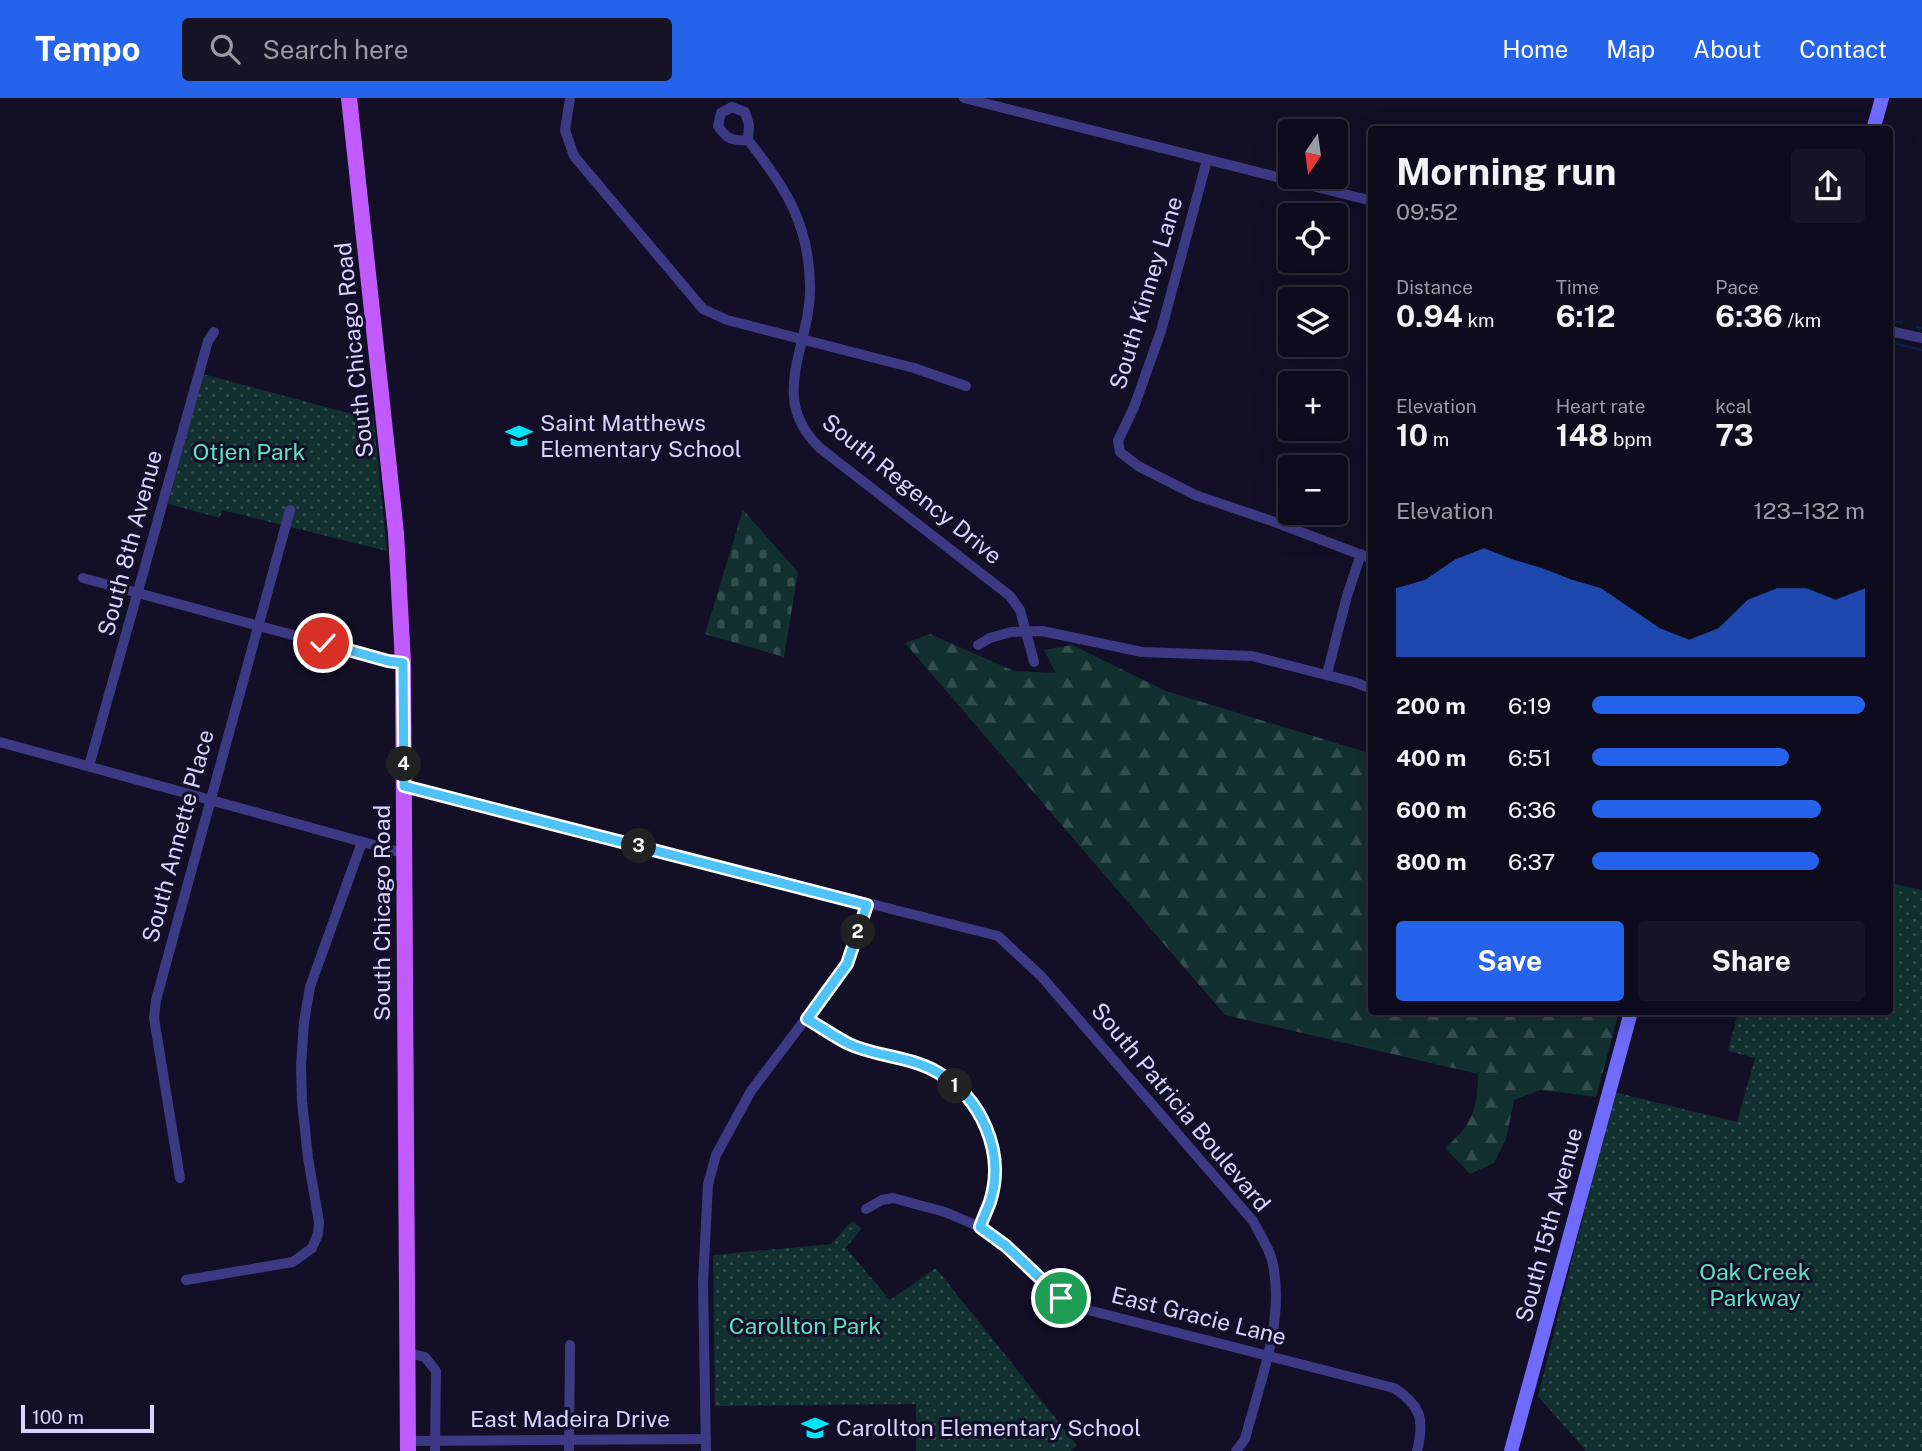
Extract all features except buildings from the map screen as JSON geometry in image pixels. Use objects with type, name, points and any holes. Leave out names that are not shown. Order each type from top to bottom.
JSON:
[{"type":"main road","name":"South Chicago Road","points":[[349,98],[396,533],[403,663],[408,1446]]},
{"type":"street","points":[[570,98],[566,139],[584,170],[703,309],[727,320],[938,375],[966,386]]},
{"type":"street","points":[[964,98],[1368,200]]},
{"type":"street","points":[[1874,126],[1882,98]]},
{"type":"street","name":"South Regency Drive","points":[[748,140],[782,184],[803,234],[810,284],[808,313],[792,393],[799,421],[809,438],[996,583],[1016,603],[1027,631],[1034,662]]},
{"type":"street","name":"South Kinney Lane","points":[[1207,160],[1161,331],[1118,447],[1124,456],[1174,486],[1366,557]]},
{"type":"street","name":"South 8th Avenue","points":[[89,766],[208,341],[214,332]]},
{"type":"street","points":[[1893,332],[1922,338]]},
{"type":"street","name":"South Annette Place","points":[[180,1178],[154,1018],[156,1000],[290,510]]},
{"type":"street","points":[[1327,674],[1347,596],[1366,557]]},
{"type":"street","points":[[83,578],[403,663]]},
{"type":"street","points":[[978,645],[1002,634],[1052,632],[1153,654],[1224,653],[1252,656],[1327,674],[1368,688]]},
{"type":"street","points":[[0,742],[403,853]]},
{"type":"street","points":[[404,786],[867,905],[847,964],[751,1091],[716,1156],[708,1184],[703,1283],[706,1451]]},
{"type":"street","points":[[186,1280],[293,1262],[312,1248],[318,1234],[319,1222],[302,1101],[302,1037],[310,988],[362,842]]},
{"type":"street","name":"South Patricia Boulevard","points":[[867,905],[998,936],[1041,976],[1253,1221],[1271,1256],[1277,1290],[1275,1319],[1245,1439],[1236,1451]]},
{"type":"street","name":"South 15th Avenue","points":[[1511,1451],[1630,1015]]},
{"type":"street","points":[[807,1019],[850,1044],[911,1060],[938,1072],[967,1096],[989,1129],[995,1161],[991,1199],[980,1227]]},
{"type":"street","name":"East Gracie Lane","points":[[866,1209],[882,1200],[893,1198],[945,1212],[980,1227],[1006,1246],[1061,1298],[1079,1306],[1394,1388],[1411,1399],[1420,1416],[1421,1434],[1417,1451]]},
{"type":"street","points":[[569,1446],[570,1345]]},
{"type":"street","points":[[408,1353],[425,1357],[436,1371],[435,1446]]},
{"type":"street","name":"East Madeira Drive","points":[[408,1446],[569,1446],[706,1439]]},
{"type":"green space","name":"Otjen Park","points":[[203,374],[352,414],[373,414],[387,551],[222,510],[220,518],[168,504]]},
{"type":"green space","points":[[743,510],[798,572],[784,657],[705,634]]},
{"type":"green space","points":[[930,634],[1014,671],[1056,673],[1044,650],[1072,645],[1166,691],[1368,753],[1368,1015],[1618,1015],[1596,1097],[1540,1090],[1514,1100],[1506,1139],[1494,1163],[1470,1174],[1445,1148],[1462,1132],[1472,1115],[1477,1097],[1478,1074],[1225,1015],[905,643]]},
{"type":"green space","name":"Oak Creek Parkway","points":[[1893,884],[1922,890],[1922,1451],[1586,1451],[1538,1396],[1614,1092],[1737,1122],[1755,1058],[1728,1051],[1737,1015],[1893,1015]]},
{"type":"green space","name":"Carollton Park","points":[[852,1221],[862,1228],[846,1248],[890,1300],[936,1268],[1077,1445],[1071,1451],[916,1451],[916,1404],[715,1406],[713,1255],[831,1244]]},
{"type":"waterway","points":[[1893,321],[1902,323]]},
{"type":"waterway","points":[[1917,327],[1922,328]]},
{"type":"waterway","points":[[1893,343],[1922,350]]},
{"type":"place","name":"Saint Matthews Elementary School","points":[[519,436]]},
{"type":"place","name":"Carollton Elementary School","points":[[815,1428]]},
{"type":"route","points":[[323,643],[403,663],[404,786],[867,905],[847,964],[807,1019],[850,1044],[911,1060],[938,1072],[967,1096],[989,1129],[995,1161],[991,1199],[980,1227],[1006,1246],[1061,1298]]}]
